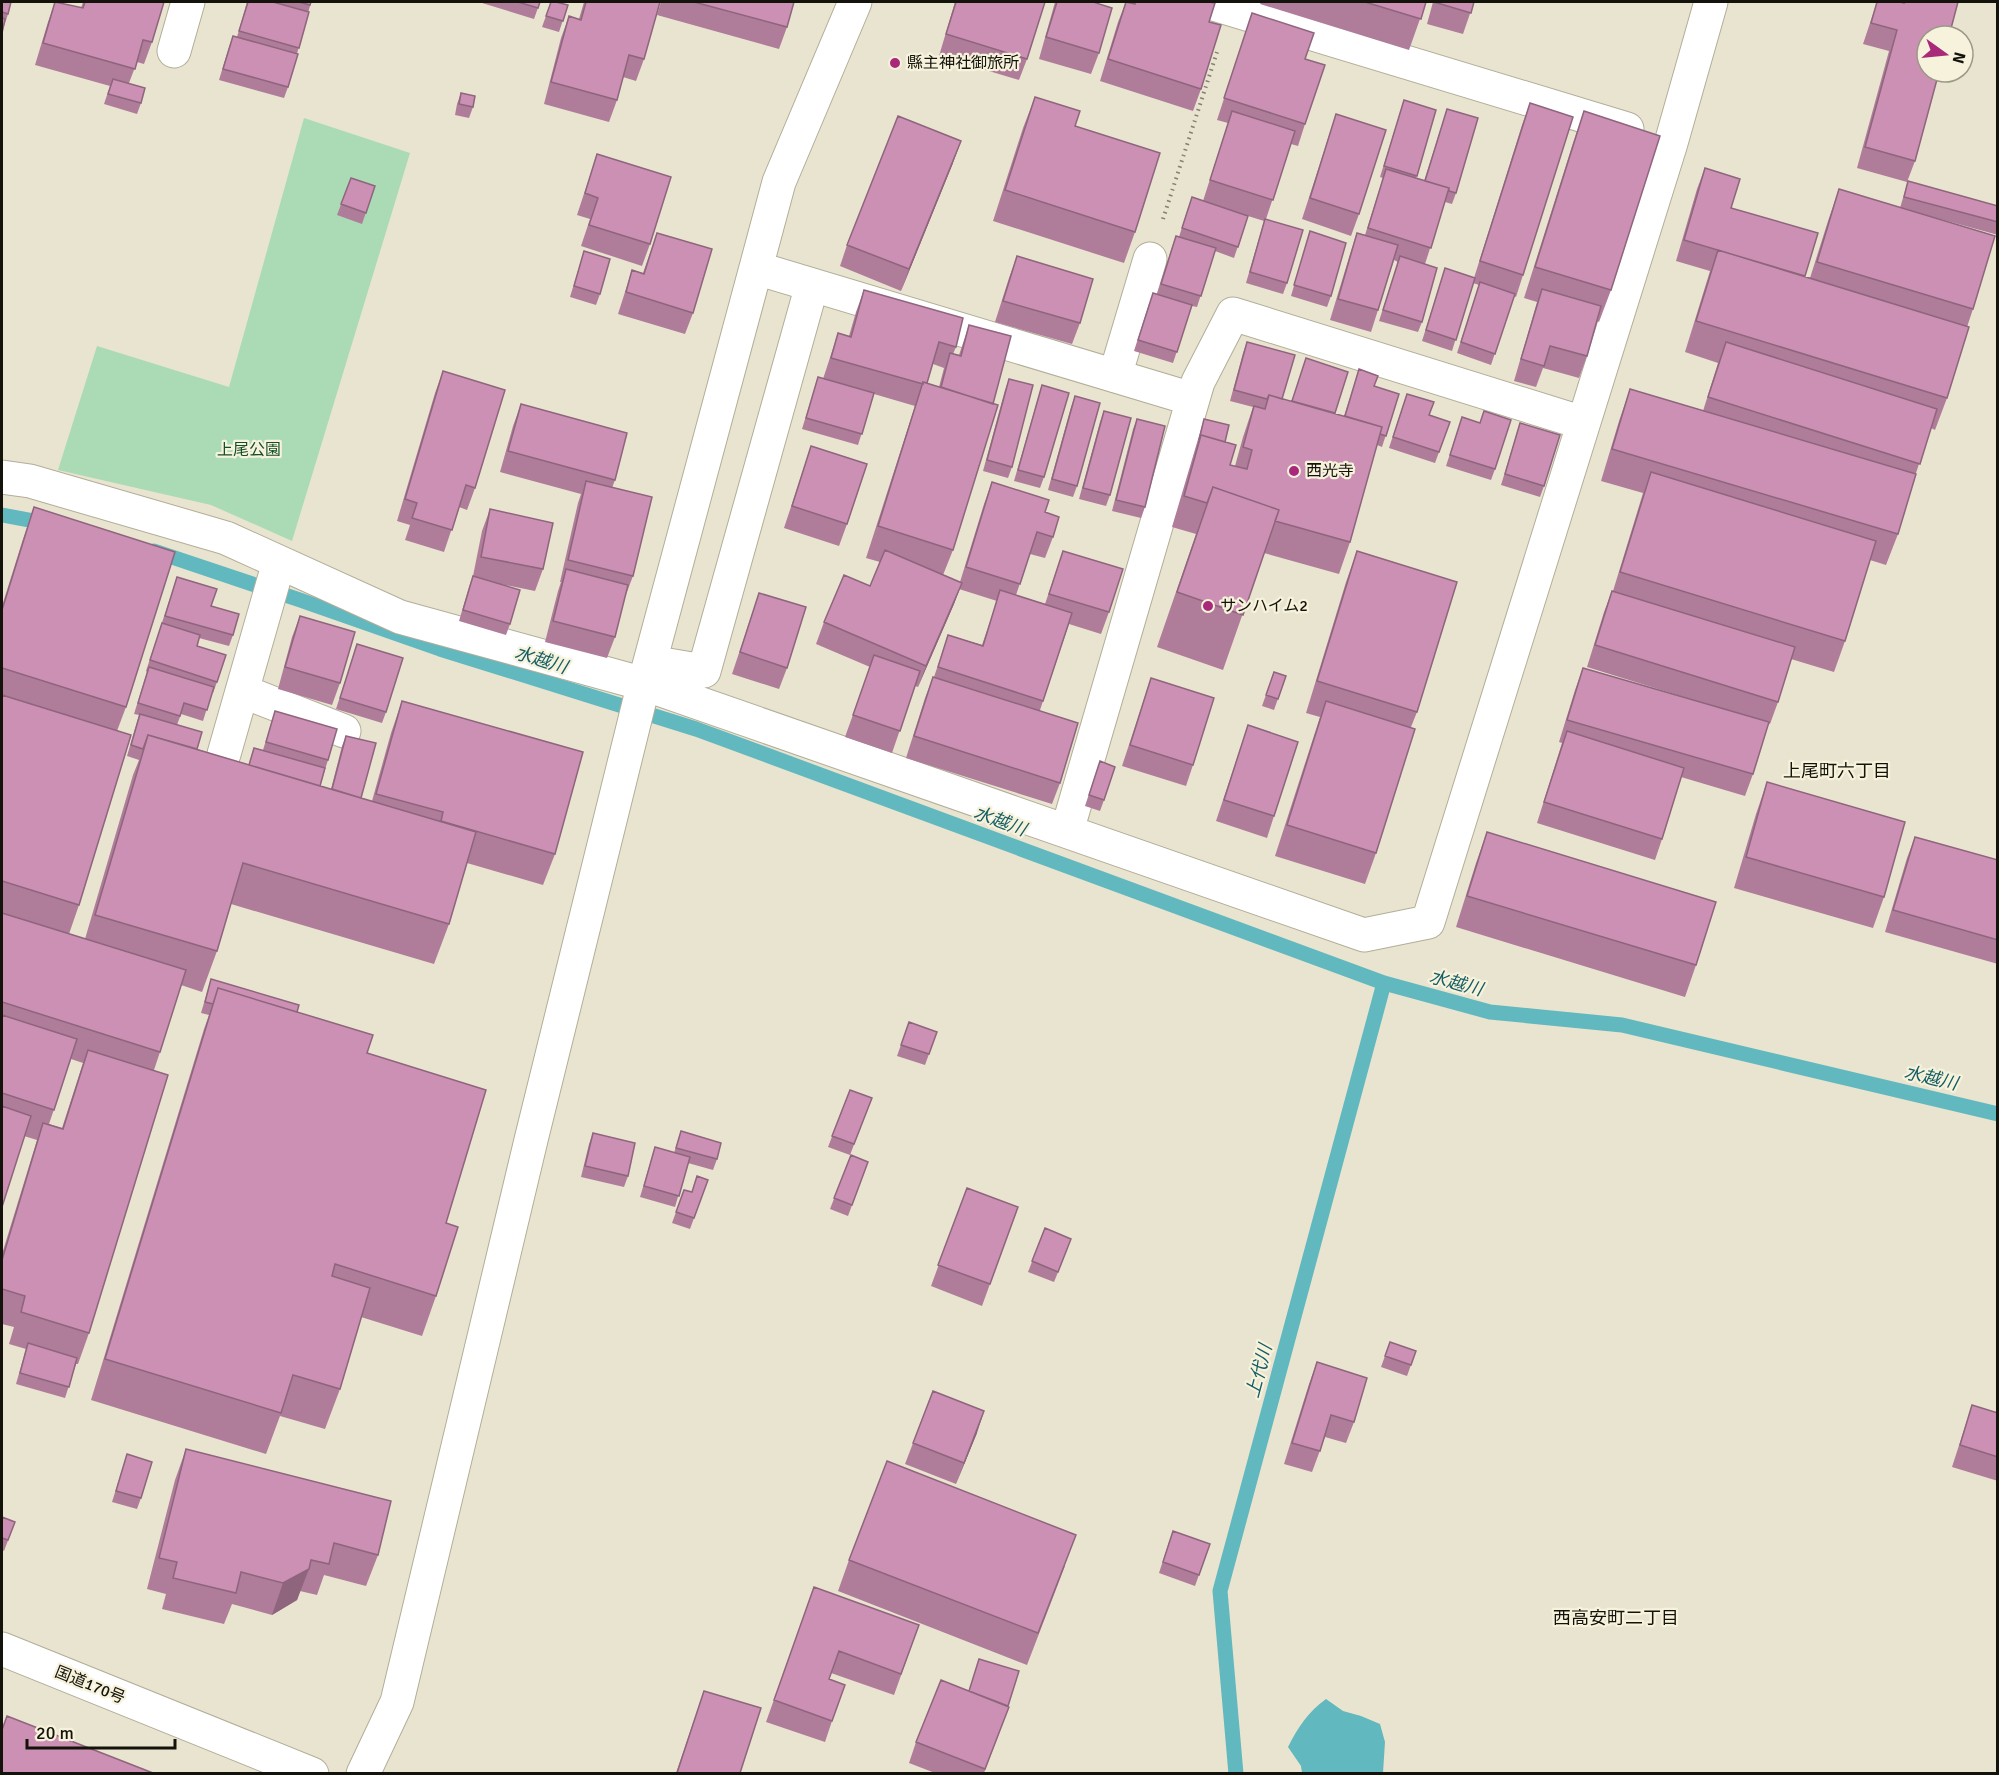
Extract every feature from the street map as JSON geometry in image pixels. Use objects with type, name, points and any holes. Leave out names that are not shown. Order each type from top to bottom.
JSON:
[{"type":"main road","points":[[174,51],[188,2]]},
{"type":"main road","points":[[363,1773],[397,1702],[531,1140],[642,693],[778,182],[855,2]]},
{"type":"main road","points":[[2,477],[30,481],[226,538],[273,583],[400,617],[642,693],[1067,831],[1364,935],[1428,922],[1671,143],[1711,2]]},
{"type":"main road","points":[[1219,5],[1671,143]]},
{"type":"main road","points":[[1115,376],[1150,259]]},
{"type":"main road","points":[[756,268],[1192,399]]},
{"type":"main road","points":[[642,693],[704,671],[812,285]]},
{"type":"main road","points":[[1067,831],[1192,399],[1198,382],[1233,314],[1583,423]]},
{"type":"main road","points":[[224,754],[273,583]]},
{"type":"main road","points":[[242,691],[344,731]]},
{"type":"main road","name":"国道170号","points":[[2,1649],[312,1773]]},
{"type":"path","points":[[1150,259],[1219,5]]},
{"type":"green space","name":"上尾公園","points":[[304,118],[410,153],[292,541],[211,505],[58,470],[97,346],[229,387]]},
{"type":"water","points":[[1326,1699],[1343,1711],[1380,1724],[1385,1742],[1383,1773],[1302,1773],[1301,1766],[1288,1747],[1304,1720]]},
{"type":"building","points":[[2,2],[11,2],[8,14],[2,12]]},
{"type":"building","points":[[55,2],[83,8],[85,2],[164,2],[152,42],[143,40],[135,69],[43,43]]},
{"type":"building","points":[[248,2],[273,2],[309,12],[299,48],[239,31]]},
{"type":"building","points":[[518,2],[540,2],[538,8]]},
{"type":"building","points":[[551,2],[568,5],[563,21],[546,16]]},
{"type":"building","points":[[586,2],[660,2],[644,59],[629,55],[617,100],[551,82],[569,16],[581,20]]},
{"type":"building","points":[[694,2],[794,2],[787,27]]},
{"type":"building","points":[[956,2],[1045,2],[1027,59],[946,34]]},
{"type":"building","points":[[1057,2],[1097,2],[1112,8],[1099,53],[1046,37]]},
{"type":"building","points":[[1126,2],[1135,4],[1135,2],[1215,3],[1209,22],[1221,25],[1201,89],[1108,59]]},
{"type":"building","points":[[1365,2],[1426,2],[1421,19]]},
{"type":"building","points":[[1434,2],[1474,2],[1471,13]]},
{"type":"building","points":[[1877,2],[1958,2],[1952,24],[1915,24],[1915,84],[1936,84],[1915,161],[1865,147],[1897,30],[1871,23]]},
{"type":"building","points":[[1252,13],[1314,33],[1305,59],[1325,65],[1305,124],[1224,98]]},
{"type":"building","points":[[233,36],[298,54],[288,87],[223,69]]},
{"type":"building","points":[[113,79],[145,88],[141,103],[108,94]]},
{"type":"building","points":[[461,93],[475,96],[473,107],[459,104]]},
{"type":"building","points":[[1035,97],[1080,111],[1075,126],[1160,153],[1135,232],[1005,190]]},
{"type":"building","points":[[1404,100],[1436,110],[1417,176],[1384,166]]},
{"type":"building","points":[[1530,103],[1573,117],[1523,275],[1480,261]]},
{"type":"building","points":[[1447,109],[1478,118],[1456,193],[1449,191],[1449,188],[1425,181]]},
{"type":"building","points":[[1232,111],[1295,131],[1273,200],[1210,180]]},
{"type":"building","points":[[1584,111],[1660,136],[1611,290],[1535,267]]},
{"type":"building","points":[[1336,114],[1386,130],[1359,214],[1310,198]]},
{"type":"building","points":[[898,116],[961,141],[909,269],[847,245]]},
{"type":"building","points":[[597,154],[671,177],[650,244],[589,225],[598,198],[585,193]]},
{"type":"building","points":[[1705,168],[1740,179],[1731,208],[1818,233],[1805,276],[1684,240]]},
{"type":"building","points":[[1386,169],[1449,188],[1431,248],[1368,228]]},
{"type":"building","points":[[351,178],[375,186],[366,213],[341,204]]},
{"type":"building","points":[[1908,181],[1998,206],[1998,222],[1904,197]]},
{"type":"building","points":[[1839,189],[1995,236],[1973,309],[1817,262]]},
{"type":"building","points":[[1192,197],[1248,216],[1238,247],[1182,228]]},
{"type":"building","points":[[1265,219],[1303,230],[1287,283],[1250,272]]},
{"type":"building","points":[[1310,231],[1346,243],[1331,296],[1294,285]]},
{"type":"building","points":[[657,233],[712,249],[693,313],[626,292],[632,270],[644,274]]},
{"type":"building","points":[[1357,233],[1398,245],[1378,310],[1338,299]]},
{"type":"building","points":[[1176,236],[1216,248],[1201,296],[1161,284]]},
{"type":"building","points":[[1718,250],[1969,327],[1947,398],[1696,321]]},
{"type":"building","points":[[584,251],[610,259],[600,294],[574,286]]},
{"type":"building","points":[[1017,256],[1093,279],[1080,323],[1003,301]]},
{"type":"building","points":[[1400,256],[1437,268],[1422,322],[1383,310]]},
{"type":"building","points":[[1445,268],[1475,278],[1456,340],[1426,330]]},
{"type":"building","points":[[1480,282],[1515,294],[1495,354],[1461,342]]},
{"type":"building","points":[[1542,289],[1601,306],[1587,356],[1550,346],[1544,366],[1521,359]]},
{"type":"building","points":[[864,290],[963,318],[956,347],[939,342],[927,383],[923,382],[923,384],[831,358],[838,333],[851,337]]},
{"type":"building","points":[[1153,293],[1192,305],[1177,352],[1138,340]]},
{"type":"building","points":[[969,325],[1011,336],[993,404],[941,387],[950,353],[961,356]]},
{"type":"building","points":[[1247,342],[1295,355],[1282,399],[1269,395],[1267,399],[1234,390]]},
{"type":"building","points":[[1726,342],[1937,409],[1920,464],[1708,397]]},
{"type":"building","points":[[1306,358],[1348,372],[1335,413],[1292,401]]},
{"type":"building","points":[[1359,369],[1378,376],[1374,386],[1399,394],[1386,436],[1380,434],[1382,427],[1345,416]]},
{"type":"building","points":[[443,371],[505,390],[475,488],[466,485],[452,530],[412,518],[417,503],[405,499]]},
{"type":"building","points":[[818,377],[874,393],[862,434],[806,418]]},
{"type":"building","points":[[1009,379],[1033,385],[1012,467],[987,460]]},
{"type":"building","points":[[923,382],[998,405],[953,550],[878,526]]},
{"type":"building","points":[[1042,385],[1069,393],[1044,477],[1018,470]]},
{"type":"building","points":[[1630,389],[1916,474],[1898,534],[1612,449]]},
{"type":"building","points":[[1407,394],[1434,402],[1429,415],[1450,422],[1439,452],[1393,437]]},
{"type":"building","points":[[1269,395],[1382,427],[1350,542],[1275,521],[1279,510],[1213,487],[1207,503],[1184,496],[1201,435],[1236,445],[1230,465],[1247,469],[1252,450],[1243,447],[1254,406],[1265,409]]},
{"type":"building","points":[[1075,396],[1100,403],[1077,486],[1052,479]]},
{"type":"building","points":[[521,404],[627,433],[615,480],[508,451]]},
{"type":"building","points":[[1104,411],[1131,418],[1110,495],[1083,488]]},
{"type":"building","points":[[1484,411],[1511,420],[1495,469],[1450,455],[1462,417],[1480,423]]},
{"type":"building","points":[[1137,419],[1165,426],[1145,507],[1116,500]]},
{"type":"building","points":[[1204,419],[1229,425],[1225,442],[1201,435],[1199,440]]},
{"type":"building","points":[[1520,423],[1560,435],[1544,486],[1505,474]]},
{"type":"building","points":[[811,446],[867,464],[847,524],[792,506]]},
{"type":"building","points":[[1651,472],[1876,541],[1845,641],[1620,572]]},
{"type":"building","points":[[586,481],[652,497],[633,576],[568,560]]},
{"type":"building","points":[[992,482],[1049,500],[1045,512],[1059,517],[1053,537],[1037,532],[1020,584],[966,567]]},
{"type":"building","points":[[1213,487],[1279,510],[1243,615],[1177,592]]},
{"type":"building","points":[[34,507],[175,552],[126,707],[2,668],[2,610]]},
{"type":"building","points":[[490,509],[553,523],[543,569],[481,557]]},
{"type":"building","points":[[885,550],[962,583],[926,666],[824,622],[844,575],[870,586]]},
{"type":"building","points":[[1063,551],[1123,569],[1109,612],[1049,594]]},
{"type":"building","points":[[1357,551],[1457,582],[1417,712],[1317,681]]},
{"type":"building","points":[[566,569],[628,585],[615,637],[553,621]]},
{"type":"building","points":[[473,576],[520,590],[510,624],[463,610]]},
{"type":"building","points":[[177,577],[217,589],[211,606],[239,614],[233,635],[165,616]]},
{"type":"building","points":[[1000,590],[1072,613],[1043,701],[938,667],[948,635],[983,646]]},
{"type":"building","points":[[1612,591],[1795,647],[1778,702],[1595,645]]},
{"type":"building","points":[[759,593],[806,607],[787,668],[740,652]]},
{"type":"building","points":[[300,616],[355,632],[340,683],[285,667]]},
{"type":"building","points":[[162,623],[200,635],[197,646],[226,655],[217,682],[150,660]]},
{"type":"building","points":[[357,644],[403,658],[386,712],[340,698]]},
{"type":"building","points":[[874,655],[920,671],[900,731],[853,715]]},
{"type":"building","points":[[149,667],[214,687],[207,710],[184,703],[180,716],[138,703]]},
{"type":"building","points":[[1583,668],[1769,722],[1753,774],[1567,720]]},
{"type":"building","points":[[1274,672],[1286,676],[1278,699],[1266,695]]},
{"type":"building","points":[[933,677],[1078,723],[1060,783],[914,736]]},
{"type":"building","points":[[1151,678],[1214,698],[1193,765],[1130,745]]},
{"type":"building","points":[[2,695],[131,735],[79,905],[2,881]]},
{"type":"building","points":[[402,701],[583,752],[555,854],[441,821],[443,812],[376,794]]},
{"type":"building","points":[[1326,701],[1415,729],[1376,853],[1287,825]]},
{"type":"building","points":[[275,711],[337,729],[328,760],[266,742]]},
{"type":"building","points":[[140,714],[202,732],[197,749],[148,735],[143,749],[131,745]]},
{"type":"building","points":[[1248,725],[1298,742],[1274,816],[1224,800]]},
{"type":"building","points":[[1567,731],[1684,768],[1662,839],[1544,802]]},
{"type":"building","points":[[148,735],[476,832],[449,924],[243,863],[217,951],[95,915]]},
{"type":"building","points":[[346,736],[376,743],[361,798],[332,789]]},
{"type":"building","points":[[254,748],[325,768],[320,786],[249,765]]},
{"type":"building","points":[[1100,761],[1115,767],[1104,800],[1089,795]]},
{"type":"building","points":[[1767,782],[1905,822],[1884,897],[1746,857]]},
{"type":"building","points":[[1487,832],[1716,902],[1696,965],[1467,896]]},
{"type":"building","points":[[1915,837],[1998,860],[1998,940],[1893,910]]},
{"type":"building","points":[[2,913],[186,970],[160,1052],[2,1002]]},
{"type":"building","points":[[211,979],[299,1005],[297,1012],[218,988],[213,1004],[205,1002]]},
{"type":"building","points":[[218,988],[373,1035],[367,1053],[486,1090],[446,1223],[458,1227],[436,1296],[335,1264],[332,1276],[370,1288],[340,1389],[293,1375],[281,1413],[105,1359]]},
{"type":"building","points":[[2,1015],[77,1039],[54,1110],[2,1093]]},
{"type":"building","points":[[909,1022],[937,1032],[929,1054],[901,1045]]},
{"type":"building","points":[[88,1050],[168,1075],[89,1333],[21,1312],[25,1296],[2,1289],[2,1260],[43,1123],[63,1129]]},
{"type":"building","points":[[850,1090],[872,1098],[854,1144],[832,1136]]},
{"type":"building","points":[[2,1106],[31,1116],[2,1207]]},
{"type":"building","points":[[681,1131],[721,1143],[717,1159],[676,1148]]},
{"type":"building","points":[[593,1133],[635,1143],[628,1176],[585,1166]]},
{"type":"building","points":[[655,1147],[690,1157],[679,1196],[644,1186]]},
{"type":"building","points":[[851,1155],[868,1162],[852,1205],[834,1198]]},
{"type":"building","points":[[697,1176],[708,1180],[694,1218],[676,1212],[684,1190],[692,1192]]},
{"type":"building","points":[[967,1188],[1018,1207],[990,1284],[938,1265]]},
{"type":"building","points":[[1045,1228],[1071,1239],[1058,1272],[1032,1261]]},
{"type":"building","points":[[1390,1342],[1416,1351],[1411,1365],[1385,1356]]},
{"type":"building","points":[[28,1343],[77,1358],[69,1387],[20,1373]]},
{"type":"building","points":[[1317,1362],[1367,1378],[1354,1422],[1331,1415],[1320,1451],[1292,1443]]},
{"type":"building","points":[[933,1391],[984,1411],[964,1463],[913,1443]]},
{"type":"building","points":[[1972,1405],[1998,1413],[1998,1457],[1960,1445]]},
{"type":"building","points":[[186,1449],[391,1501],[378,1555],[334,1543],[329,1564],[311,1560],[309,1569],[283,1583],[241,1572],[236,1593],[173,1578],[177,1562],[159,1558]]},
{"type":"building","points":[[127,1454],[152,1462],[141,1498],[116,1491]]},
{"type":"building","points":[[887,1461],[1076,1535],[1038,1633],[849,1560]]},
{"type":"building","points":[[2,1517],[15,1522],[8,1540],[2,1538]]},
{"type":"building","points":[[1173,1531],[1210,1544],[1199,1575],[1163,1562]]},
{"type":"building","points":[[814,1587],[919,1625],[901,1674],[839,1651],[829,1679],[845,1685],[832,1721],[774,1700]]},
{"type":"building","points":[[979,1659],[1019,1671],[1008,1706],[969,1691]]},
{"type":"building","points":[[941,1680],[1009,1707],[985,1769],[916,1742]]},
{"type":"building","points":[[704,1691],[761,1708],[740,1773],[677,1773]]},
{"type":"building","points":[[7,1716],[153,1773],[2,1773],[2,1730]]},
{"type":"waterway","name":"水越川","points":[[2,515],[50,524]]},
{"type":"waterway","name":"水越川","points":[[154,551],[440,649],[696,729],[1384,983],[1490,1012],[1622,1025],[1998,1114]]},
{"type":"waterway","name":"上代川","points":[[1236,1774],[1220,1591],[1384,983]]},
{"type":"place","name":"縣主神社御旅所","points":[[895,63]]},
{"type":"place","name":"西光寺","points":[[1294,471]]},
{"type":"place","name":"サンハイム2","points":[[1208,606]]},
{"type":"district","name":"上尾町六丁目","points":[[1837,771]]},
{"type":"district","name":"西高安町二丁目","points":[[1616,1618]]}]
